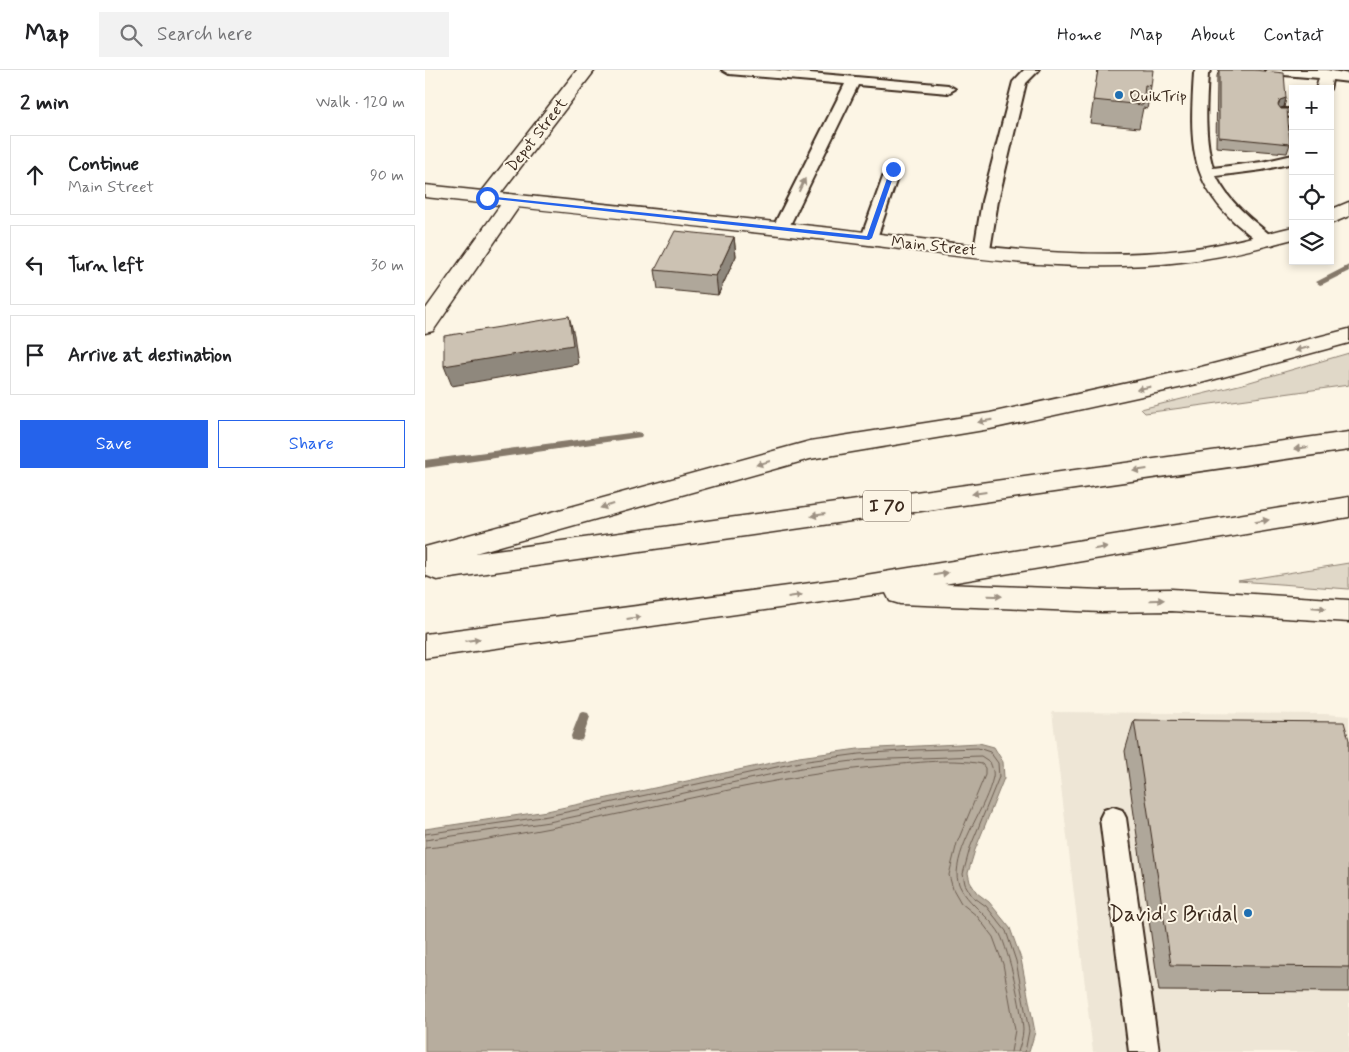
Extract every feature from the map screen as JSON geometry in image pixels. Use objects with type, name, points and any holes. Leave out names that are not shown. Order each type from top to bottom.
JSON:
[{"type":"main road","name":"Depot Street","points":[[487,198],[585,70]]},
{"type":"main road","name":"Main Street","points":[[425,191],[982,250],[1092,259],[1143,259],[1224,251],[1289,234]]},
{"type":"main road","points":[[425,326],[513,201]]},
{"type":"main road","points":[[1334,216],[1349,208]]},
{"type":"main road","points":[[425,557],[810,450],[990,421],[1197,376],[1349,336]]},
{"type":"main road","name":"I 70","points":[[425,570],[1349,441]]},
{"type":"main road","points":[[425,646],[841,590],[1349,507]]},
{"type":"main road","points":[[841,590],[1102,601],[1171,600],[1349,611]]},
{"type":"lane","points":[[729,70],[947,89]]},
{"type":"lane","points":[[982,250],[990,201],[1020,82],[1032,70]]},
{"type":"lane","points":[[1272,70],[1322,72],[1349,78]]},
{"type":"lane","points":[[1207,71],[1200,108],[1199,144],[1207,173],[1224,202],[1268,241]]},
{"type":"lane","points":[[1322,72],[1323,85]]},
{"type":"lane","points":[[780,229],[853,81]]},
{"type":"lane","points":[[1200,108],[1217,109]]},
{"type":"lane","points":[[1207,173],[1262,166],[1289,160]]},
{"type":"lane","points":[[869,238],[893,169]]},
{"type":"lane","points":[[1113,818],[1144,1052]]},
{"type":"shaded area","points":[[1349,353],[1349,385],[1145,413],[1141,409],[1243,384]]},
{"type":"shaded area","points":[[1349,563],[1349,589],[1238,581]]},
{"type":"shaded area","points":[[1052,712],[1325,714],[1349,716],[1349,1052],[1093,1052]]},
{"type":"water","points":[[979,743],[994,747],[1003,762],[1004,778],[975,850],[968,873],[970,882],[977,893],[989,902],[1010,928],[1021,959],[1035,1032],[1029,1052],[425,1052],[425,829],[547,811],[799,757],[858,749]]},
{"type":"building","points":[[1098,70],[1153,70],[1151,86],[1145,85],[1143,105],[1093,100]]},
{"type":"building","name":"QuikTrip","points":[[1219,70],[1254,70],[1284,73],[1286,98],[1280,100],[1278,105],[1281,109],[1287,109],[1289,144],[1219,137]]},
{"type":"building","points":[[675,231],[734,237],[716,276],[655,270]]},
{"type":"building","points":[[569,316],[573,345],[444,366],[444,336]]},
{"type":"building","name":"David's Bridal","points":[[1134,720],[1344,722],[1349,740],[1349,967],[1171,965]]},
{"type":"waterway","points":[[1320,282],[1349,268]]},
{"type":"waterway","points":[[425,464],[637,435]]},
{"type":"waterway","points":[[577,736],[584,717]]},
{"type":"place","name":"QuikTrip","points":[[1119,95]]},
{"type":"place","name":"David's Bridal","points":[[1248,913]]},
{"type":"route","points":[[487,198],[869,238],[893,169]]}]
